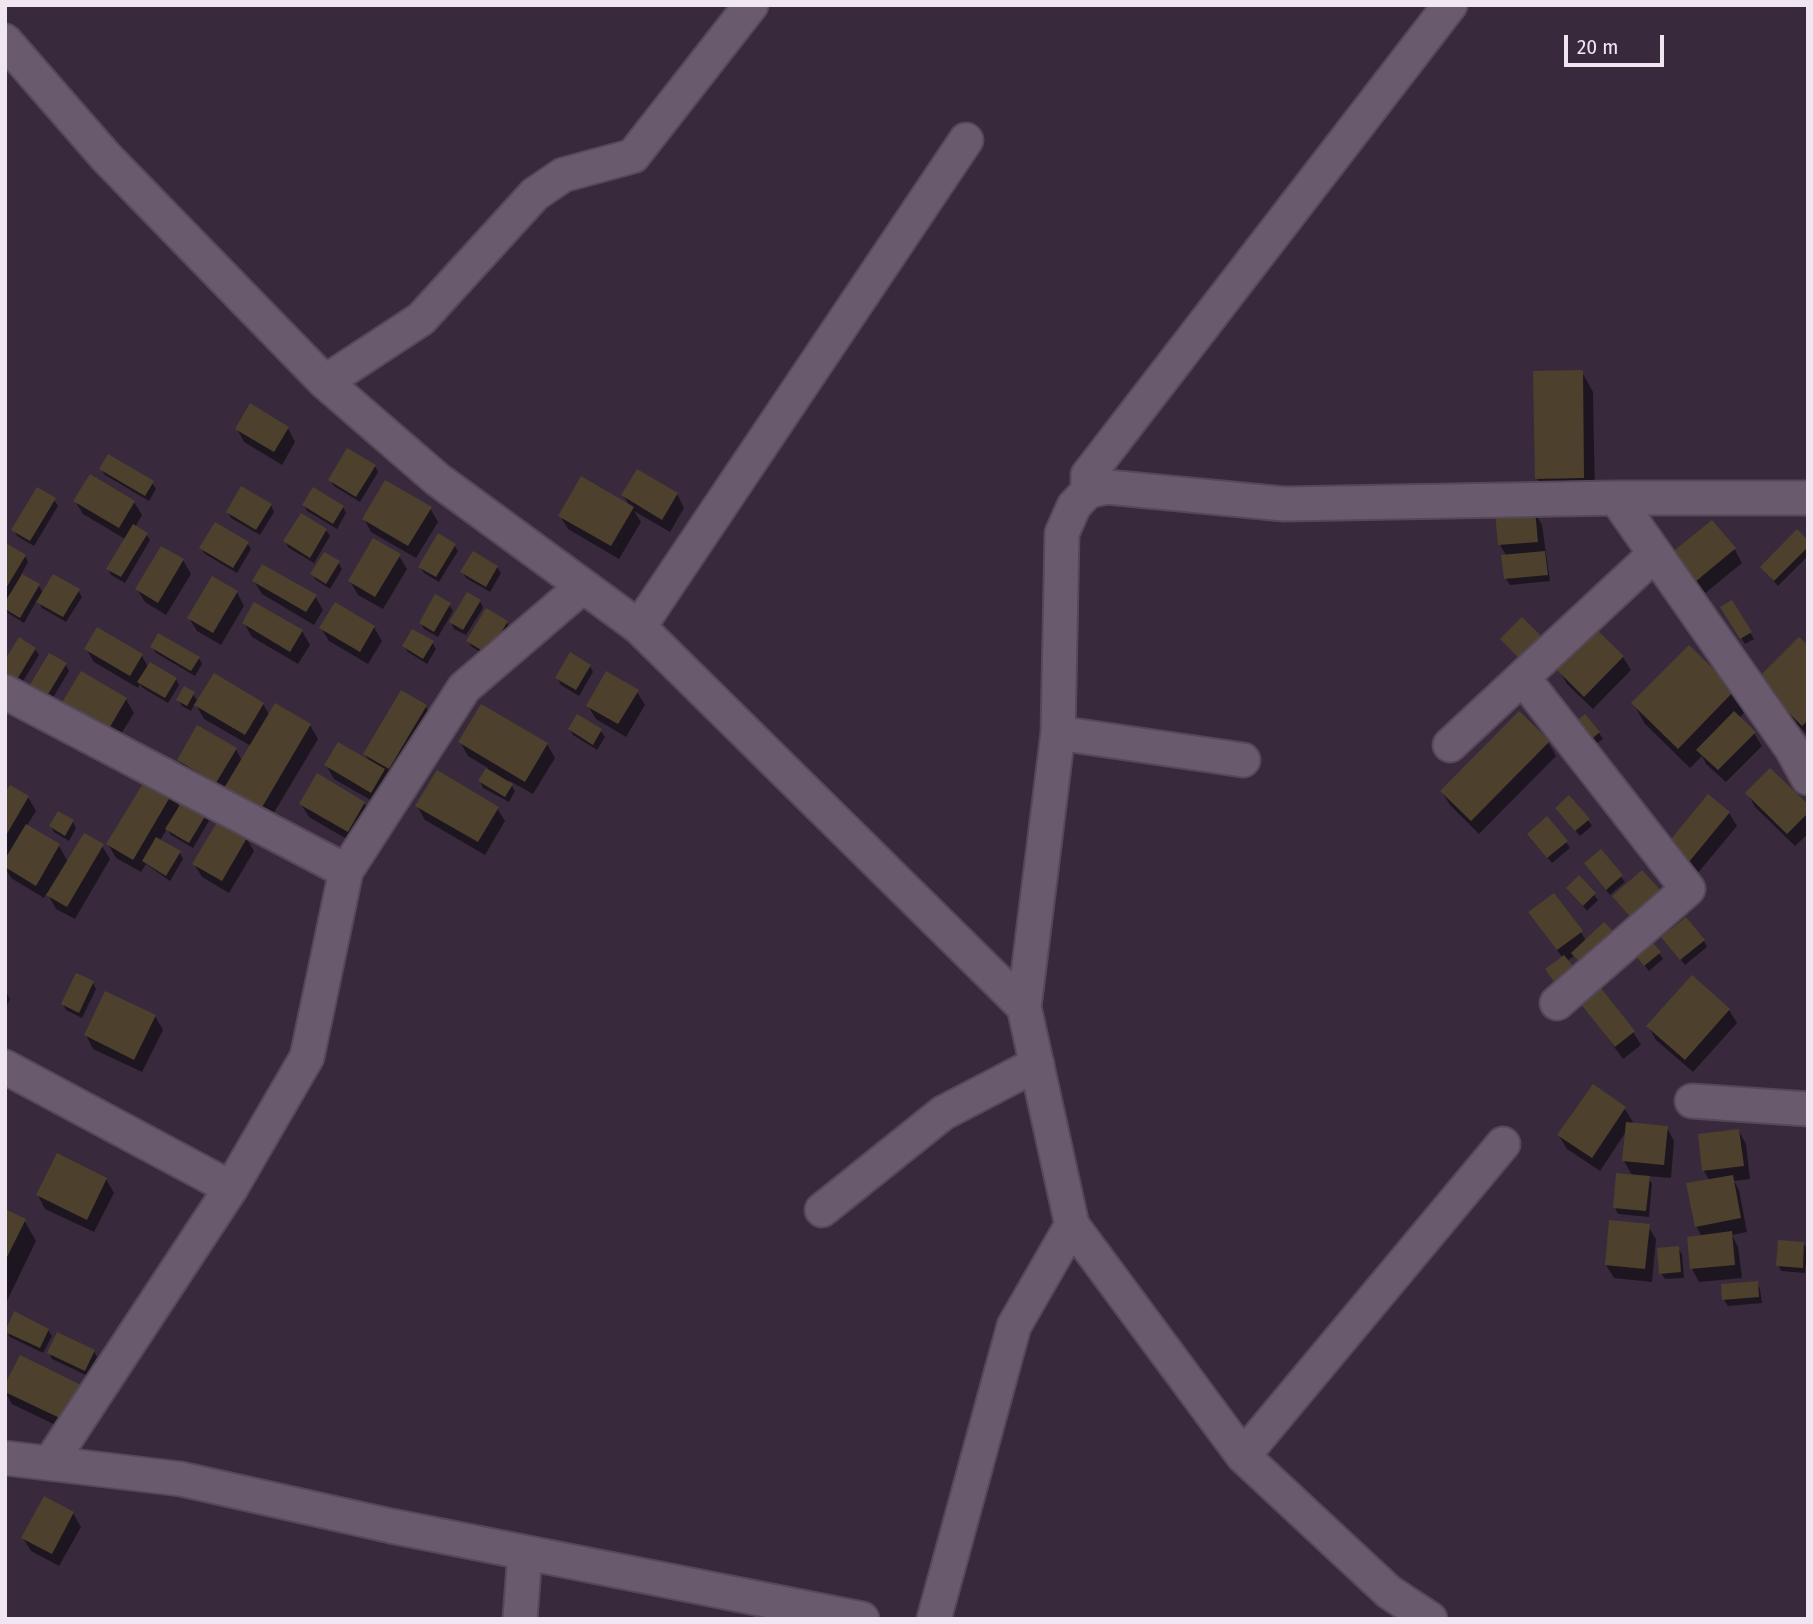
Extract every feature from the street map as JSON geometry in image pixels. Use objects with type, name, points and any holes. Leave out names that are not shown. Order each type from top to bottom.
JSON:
[{"type":"street","points":[[325,382],[421,319],[535,194],[563,175],[633,156],[751,5]]},
{"type":"street","points":[[1088,491],[1088,475],[1450,5]]},
{"type":"street","points":[[5,41],[106,157],[325,382],[437,479],[639,627],[1024,1007]]},
{"type":"street","points":[[639,627],[966,140]]},
{"type":"street","points":[[1430,1619],[1389,1592],[1243,1456],[1072,1225],[1024,1007],[1058,733],[1062,533],[1073,506],[1088,491],[1107,486],[1284,504],[1616,498],[1808,498]]},
{"type":"street","points":[[1616,498],[1792,749],[1808,778]]},
{"type":"street","points":[[1450,745],[1655,554]]},
{"type":"street","points":[[50,1463],[231,1188],[307,1057],[346,872],[464,688],[583,586]]},
{"type":"street","points":[[1522,678],[1688,889],[1557,1003]]},
{"type":"street","points":[[5,692],[346,872]]},
{"type":"street","points":[[1058,733],[1243,760]]},
{"type":"street","points":[[822,1210],[943,1112],[1037,1064]]},
{"type":"street","points":[[5,1067],[231,1188]]},
{"type":"street","points":[[1692,1101],[1808,1109]]},
{"type":"street","points":[[1243,1456],[1503,1144]]},
{"type":"street","points":[[934,1619],[1014,1326],[1072,1225]]},
{"type":"street","points":[[5,1458],[181,1479],[391,1526],[862,1619]]},
{"type":"street","points":[[520,1619],[525,1553]]},
{"type":"building","points":[[1583,370],[1584,478],[1535,479],[1533,371]]},
{"type":"building","points":[[250,403],[289,427],[274,452],[235,429]]},
{"type":"building","points":[[347,448],[376,465],[356,497],[328,480]]},
{"type":"building","points":[[108,454],[154,481],[145,496],[99,469]]},
{"type":"building","points":[[637,469],[678,493],[662,520],[621,495]]},
{"type":"building","points":[[90,474],[135,501],[119,528],[73,501]]},
{"type":"building","points":[[581,476],[634,507],[611,546],[558,516]]},
{"type":"building","points":[[385,480],[432,507],[408,546],[362,519]]},
{"type":"building","points":[[241,486],[272,504],[256,530],[226,512]]},
{"type":"building","points":[[37,487],[56,498],[30,541],[11,530]]},
{"type":"building","points":[[313,487],[344,506],[333,524],[302,505]]},
{"type":"building","points":[[1535,510],[1538,542],[1498,545],[1495,513]]},
{"type":"building","points":[[301,513],[327,529],[310,558],[283,541]]},
{"type":"building","points":[[1712,520],[1736,548],[1689,587],[1665,558]]},
{"type":"building","points":[[215,522],[249,542],[233,568],[199,548]]},
{"type":"building","points":[[133,524],[148,533],[121,577],[106,569]]},
{"type":"building","points":[[1797,529],[1808,540],[1808,547],[1774,581],[1760,567]]},
{"type":"building","points":[[438,533],[456,544],[436,577],[418,567]]},
{"type":"building","points":[[373,538],[401,554],[375,597],[348,581]]},
{"type":"building","points":[[5,544],[26,555],[5,590]]},
{"type":"building","points":[[161,546],[184,559],[158,603],[135,589]]},
{"type":"building","points":[[473,551],[498,566],[486,587],[460,572]]},
{"type":"building","points":[[1545,551],[1548,575],[1504,579],[1501,555]]},
{"type":"building","points":[[324,552],[340,561],[326,584],[310,574]]},
{"type":"building","points":[[262,564],[317,595],[306,612],[252,581]]},
{"type":"building","points":[[22,574],[40,584],[20,618],[5,609],[5,602]]},
{"type":"building","points":[[53,574],[80,589],[63,617],[36,602]]},
{"type":"building","points":[[212,576],[238,591],[213,633],[187,618]]},
{"type":"building","points":[[467,592],[481,600],[463,630],[449,622]]},
{"type":"building","points":[[435,594],[451,603],[434,632],[419,623]]},
{"type":"building","points":[[1732,600],[1752,632],[1740,639],[1720,607]]},
{"type":"building","points":[[254,602],[303,630],[290,652],[242,623]]},
{"type":"building","points":[[335,602],[375,626],[360,652],[319,628]]},
{"type":"building","points":[[486,608],[508,621],[488,654],[466,641]]},
{"type":"building","points":[[1522,617],[1544,639],[1522,661],[1500,639]]},
{"type":"building","points":[[97,627],[143,654],[130,676],[84,649]]},
{"type":"building","points":[[412,629],[434,641],[423,659],[402,646]]},
{"type":"building","points":[[1597,630],[1624,656],[1584,697],[1557,670]]},
{"type":"building","points":[[158,633],[200,657],[191,671],[150,647]]},
{"type":"building","points":[[19,637],[36,648],[13,686],[5,682],[5,660]]},
{"type":"building","points":[[1799,637],[1808,645],[1808,720],[1802,726],[1756,680]]},
{"type":"building","points":[[1689,645],[1735,690],[1678,749],[1631,703]]},
{"type":"building","points":[[570,652],[591,665],[576,690],[555,678]]},
{"type":"building","points":[[49,653],[67,663],[44,701],[26,691]]},
{"type":"building","points":[[150,662],[177,678],[165,698],[137,682]]},
{"type":"building","points":[[81,671],[127,698],[104,737],[58,709]]},
{"type":"building","points":[[606,671],[639,690],[618,724],[586,706]]},
{"type":"building","points":[[214,673],[264,703],[245,735],[194,705]]},
{"type":"building","points":[[184,686],[195,692],[187,706],[176,700]]},
{"type":"building","points":[[401,690],[427,705],[389,769],[363,754]]},
{"type":"building","points":[[275,703],[311,724],[261,809],[224,788]]},
{"type":"building","points":[[481,704],[548,743],[525,782],[458,742]]},
{"type":"building","points":[[1519,711],[1550,741],[1471,821],[1440,791]]},
{"type":"building","points":[[1734,711],[1756,732],[1718,770],[1696,750]]},
{"type":"building","points":[[577,714],[602,729],[593,745],[568,729]]},
{"type":"building","points":[[1585,714],[1600,732],[1588,742],[1572,725]]},
{"type":"building","points":[[197,725],[237,748],[216,783],[177,760]]},
{"type":"building","points":[[338,742],[385,769],[371,793],[324,765]]},
{"type":"building","points":[[486,768],[513,784],[505,797],[478,781]]},
{"type":"building","points":[[1770,768],[1808,804],[1808,813],[1787,834],[1745,793]]},
{"type":"building","points":[[437,770],[499,807],[478,842],[415,806]]},
{"type":"building","points":[[317,773],[365,802],[348,832],[299,804]]},
{"type":"building","points":[[147,777],[173,792],[133,860],[106,844]]},
{"type":"building","points":[[10,785],[29,796],[5,837],[5,793]]},
{"type":"building","points":[[1708,794],[1730,812],[1689,862],[1667,844]]},
{"type":"building","points":[[1569,795],[1590,819],[1575,831],[1555,808]]},
{"type":"building","points":[[183,800],[207,813],[189,843],[165,829]]},
{"type":"building","points":[[58,811],[74,820],[65,836],[49,826]]},
{"type":"building","points":[[1547,816],[1568,841],[1547,858],[1527,834]]},
{"type":"building","points":[[219,819],[248,836],[222,881],[192,864]]},
{"type":"building","points":[[26,824],[60,844],[36,886],[5,867],[5,859]]},
{"type":"building","points":[[84,833],[104,844],[67,907],[46,895]]},
{"type":"building","points":[[156,837],[181,851],[166,876],[142,861]]},
{"type":"building","points":[[1601,849],[1623,875],[1606,890],[1584,863]]},
{"type":"building","points":[[1642,870],[1663,893],[1633,920],[1612,896]]},
{"type":"building","points":[[1579,875],[1596,893],[1583,906],[1566,888]]},
{"type":"building","points":[[1554,893],[1583,931],[1557,950],[1528,912]]},
{"type":"building","points":[[1686,917],[1705,940],[1680,960],[1661,937]]},
{"type":"building","points":[[1604,922],[1618,936],[1585,968],[1571,953]]},
{"type":"building","points":[[1646,935],[1661,952],[1644,966],[1630,948]]},
{"type":"building","points":[[1564,955],[1577,971],[1557,986],[1545,969]]},
{"type":"building","points":[[76,973],[94,981],[79,1013],[61,1004]]},
{"type":"building","points":[[1692,975],[1730,1009],[1685,1060],[1646,1026]]},
{"type":"building","points":[[1600,987],[1635,1031],[1615,1047],[1580,1003]]},
{"type":"building","points":[[105,991],[156,1015],[134,1060],[84,1035]]},
{"type":"building","points":[[1593,1084],[1626,1107],[1592,1158],[1557,1135]]},
{"type":"building","points":[[1626,1122],[1668,1126],[1664,1165],[1622,1161]]},
{"type":"building","points":[[1739,1129],[1744,1166],[1702,1171],[1698,1134]]},
{"type":"building","points":[[57,1153],[107,1178],[87,1220],[36,1195]]},
{"type":"building","points":[[1616,1173],[1650,1176],[1646,1211],[1613,1208]]},
{"type":"building","points":[[1733,1175],[1741,1218],[1695,1227],[1686,1183]]},
{"type":"building","points":[[5,1209],[26,1219],[5,1261]]},
{"type":"building","points":[[1609,1220],[1650,1224],[1645,1269],[1605,1265]]},
{"type":"building","points":[[1732,1231],[1735,1265],[1690,1269],[1687,1237]]},
{"type":"building","points":[[1778,1240],[1804,1242],[1803,1268],[1776,1266]]},
{"type":"building","points":[[1679,1246],[1681,1272],[1659,1274],[1657,1248]]},
{"type":"building","points":[[1758,1281],[1759,1297],[1722,1300],[1721,1284]]},
{"type":"building","points":[[14,1311],[49,1329],[40,1348],[5,1332]]},
{"type":"building","points":[[57,1332],[95,1350],[85,1371],[47,1353]]},
{"type":"building","points":[[20,1355],[81,1385],[64,1420],[5,1392],[5,1384]]},
{"type":"building","points":[[44,1496],[74,1512],[52,1554],[21,1538]]}]
